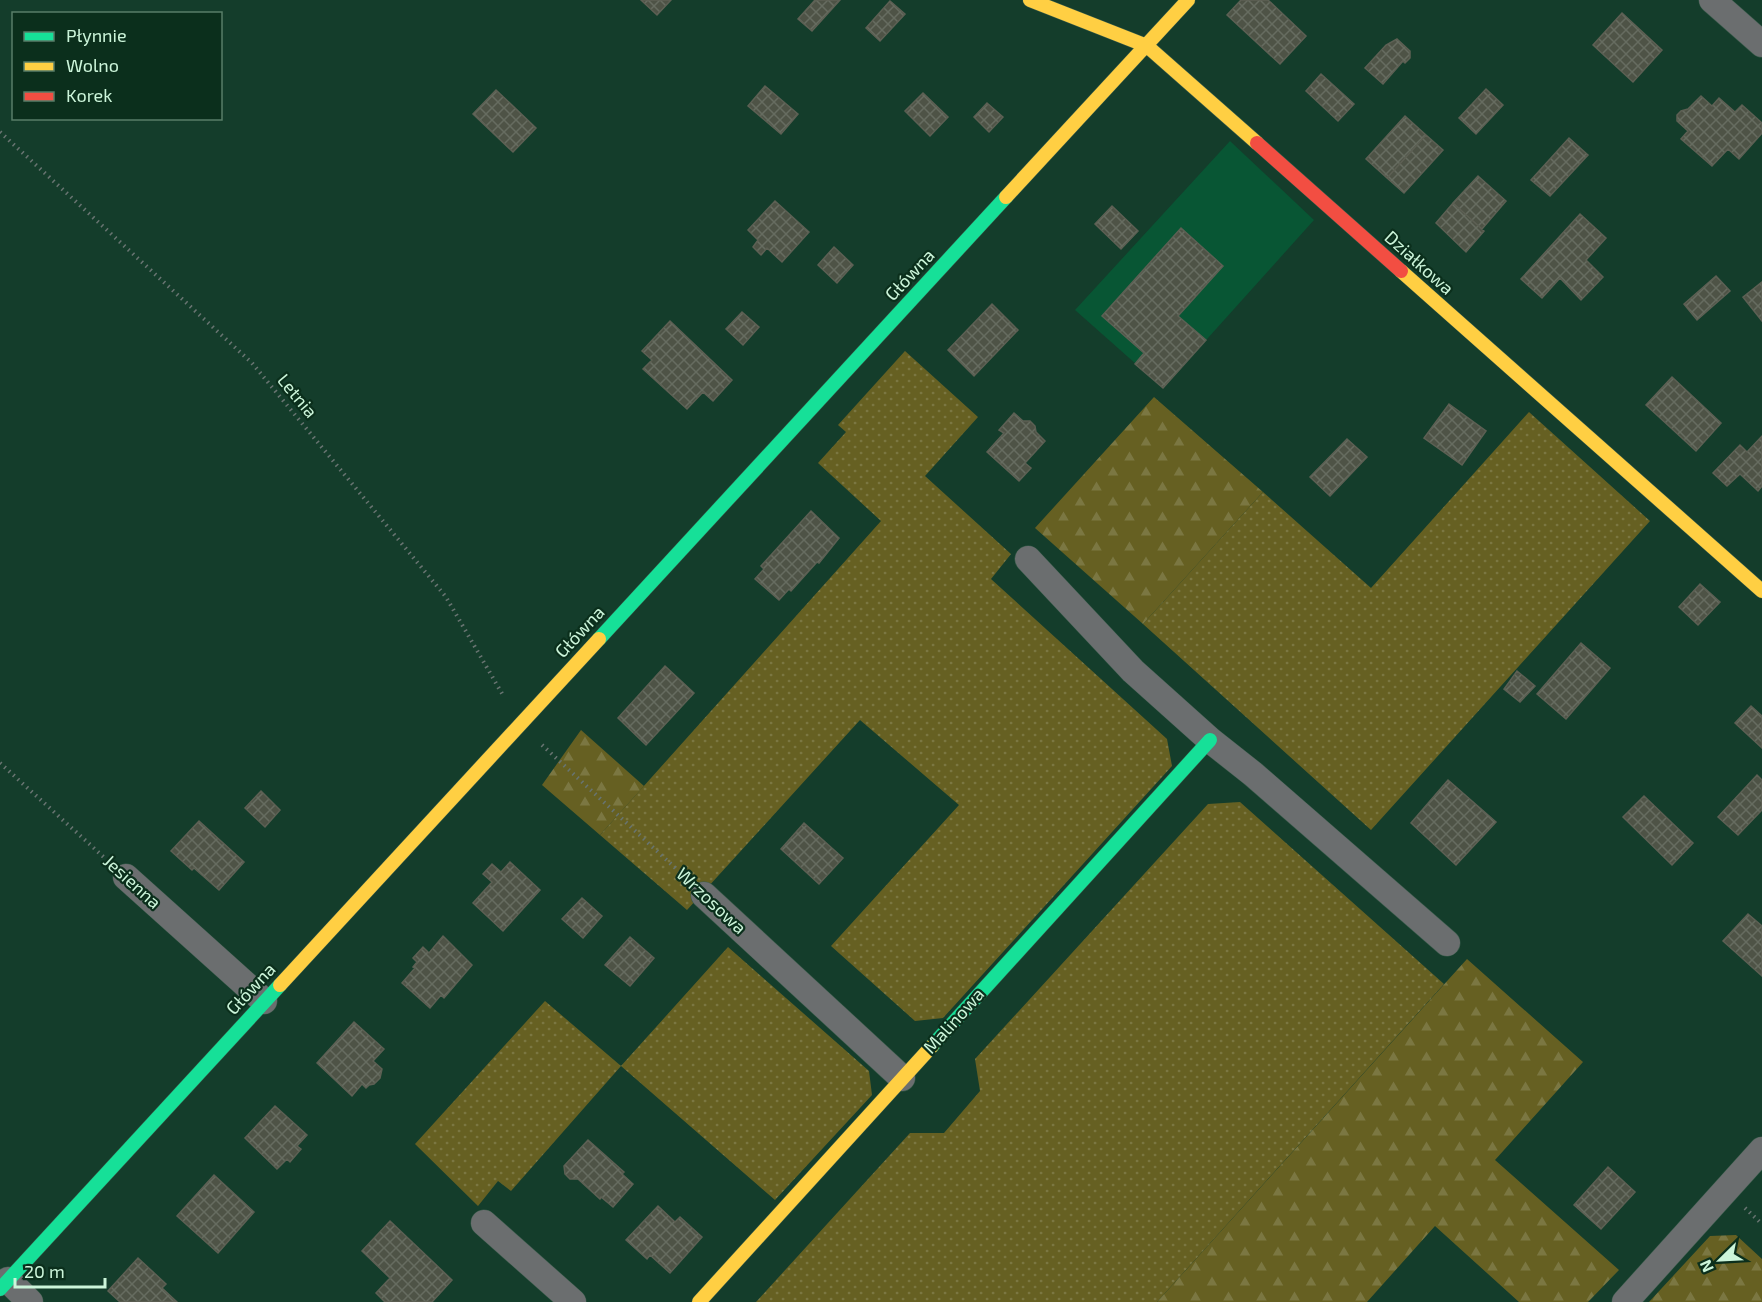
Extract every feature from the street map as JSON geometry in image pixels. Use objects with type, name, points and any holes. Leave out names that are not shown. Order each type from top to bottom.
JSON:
[{"type":"street","name":"Działkowa","points":[[1030,0],[1147,46],[1762,591]]},
{"type":"street","name":"Główna","points":[[4,1285],[1188,0]]},
{"type":"street","points":[[1712,0],[1762,44]]},
{"type":"street","points":[[1028,559],[1133,671],[1210,741],[1253,774],[1447,943]]},
{"type":"street","name":"Malinowa","points":[[699,1302],[1210,741]]},
{"type":"street","name":"Jesienna","points":[[126,877],[264,1001]]},
{"type":"street","name":"Wrzosowa","points":[[704,895],[902,1078]]},
{"type":"street","points":[[1625,1302],[1762,1150]]},
{"type":"street","points":[[484,1223],[573,1302]]},
{"type":"street","points":[[4,1285],[30,1302]]},
{"type":"path","name":"Letnia","points":[[0,132],[252,363],[446,597],[519,724]]},
{"type":"path","name":"Wrzosowa","points":[[519,724],[704,895]]},
{"type":"path","name":"Jesienna","points":[[0,763],[126,877]]},
{"type":"shaded area","points":[[1230,141],[1314,220],[1163,388],[1075,310]]},
{"type":"green space","points":[[905,351],[978,417],[925,476],[1011,554],[991,579],[1167,739],[1172,766],[943,1018],[915,1021],[831,946],[959,805],[860,720],[687,910],[600,835],[881,521],[818,463],[846,432],[838,425]]},
{"type":"green space","points":[[1154,397],[1263,492],[1143,624],[1035,528]]},
{"type":"green space","points":[[1529,412],[1650,521],[1371,830],[1143,624],[1263,492],[1371,588]]},
{"type":"green space","points":[[581,730],[644,786],[600,835],[542,785]]},
{"type":"green space","points":[[1240,802],[1444,984],[1157,1302],[756,1302],[910,1133],[944,1133],[980,1091],[975,1059],[1208,804]]},
{"type":"green space","points":[[728,947],[869,1071],[872,1095],[775,1200],[621,1066]]},
{"type":"green space","points":[[1467,959],[1583,1062],[1495,1160],[1619,1270],[1588,1302],[1519,1302],[1435,1226],[1367,1302],[1157,1302]]},
{"type":"green space","points":[[545,1001],[621,1066],[511,1191],[498,1181],[478,1206],[415,1144]]},
{"type":"green space","points":[[1736,1235],[1762,1259],[1762,1302],[1649,1302],[1710,1236]]},
{"type":"building","points":[[641,0],[671,0],[657,15]]},
{"type":"building","points":[[815,0],[840,0],[812,31],[798,19]]},
{"type":"building","points":[[1241,0],[1268,0],[1306,36],[1280,64],[1227,15]]},
{"type":"building","points":[[890,1],[905,14],[880,41],[866,28]]},
{"type":"building","points":[[1622,13],[1662,50],[1633,82],[1593,45]]},
{"type":"building","points":[[1397,39],[1410,51],[1410,58],[1405,63],[1403,61],[1383,84],[1365,68],[1386,45]]},
{"type":"building","points":[[1321,74],[1354,104],[1338,121],[1306,91]]},
{"type":"building","points":[[765,86],[798,114],[781,134],[748,106]]},
{"type":"building","points":[[1486,89],[1503,105],[1476,134],[1459,118]]},
{"type":"building","points":[[496,90],[536,128],[513,152],[473,114]]},
{"type":"building","points":[[923,93],[948,117],[930,136],[905,111]]},
{"type":"building","points":[[1701,96],[1712,106],[1719,98],[1735,112],[1742,105],[1762,123],[1762,133],[1739,159],[1728,149],[1712,166],[1681,139],[1688,131],[1677,121],[1677,115],[1688,109]]},
{"type":"building","points":[[987,103],[1003,117],[989,132],[974,117]]},
{"type":"building","points":[[1405,116],[1426,135],[1387,178],[1366,159]]},
{"type":"building","points":[[1426,135],[1443,150],[1404,193],[1387,178]]},
{"type":"building","points":[[1569,138],[1588,155],[1550,196],[1531,180]]},
{"type":"building","points":[[1478,176],[1506,201],[1482,229],[1453,203]]},
{"type":"building","points":[[775,201],[809,232],[782,262],[767,248],[761,255],[753,247],[758,240],[748,230]]},
{"type":"building","points":[[1453,203],[1484,231],[1466,252],[1436,223]]},
{"type":"building","points":[[1112,206],[1138,231],[1121,249],[1095,224]]},
{"type":"building","points":[[1580,214],[1606,238],[1586,260],[1603,277],[1581,300],[1560,278],[1542,298],[1521,279]]},
{"type":"building","points":[[1181,228],[1223,266],[1178,316],[1206,340],[1163,388],[1135,364],[1144,353],[1102,316]]},
{"type":"building","points":[[834,247],[853,265],[837,283],[818,265]]},
{"type":"building","points":[[1716,276],[1730,291],[1697,320],[1684,304]]},
{"type":"building","points":[[1762,282],[1762,321],[1743,297]]},
{"type":"building","points":[[992,304],[1018,330],[974,376],[948,350]]},
{"type":"building","points":[[742,312],[759,327],[743,345],[726,329]]},
{"type":"building","points":[[670,321],[732,380],[713,401],[703,392],[687,409],[643,369],[652,360],[642,351]]},
{"type":"building","points":[[1672,377],[1721,423],[1696,451],[1646,405]]},
{"type":"building","points":[[1449,404],[1486,431],[1462,465],[1424,438]]},
{"type":"building","points":[[1014,413],[1023,421],[1030,421],[1045,441],[1025,463],[1031,468],[1019,481],[987,452],[1004,433],[999,430]]},
{"type":"building","points":[[1762,436],[1762,486],[1758,491],[1740,474],[1727,486],[1713,473],[1740,445],[1747,452]]},
{"type":"building","points":[[1347,439],[1367,457],[1330,496],[1310,477]]},
{"type":"building","points":[[811,511],[839,538],[819,563],[817,562],[791,591],[789,589],[779,600],[755,579],[764,569],[761,566]]},
{"type":"building","points":[[1700,584],[1720,602],[1698,625],[1679,607]]},
{"type":"building","points":[[1581,643],[1610,668],[1566,719],[1537,694]]},
{"type":"building","points":[[665,666],[694,693],[646,745],[618,718]]},
{"type":"building","points":[[1517,671],[1535,686],[1520,702],[1504,689]]},
{"type":"building","points":[[1751,706],[1762,716],[1762,748],[1735,723]]},
{"type":"building","points":[[1757,775],[1762,780],[1762,810],[1738,835],[1718,817]]},
{"type":"building","points":[[1448,780],[1496,822],[1456,865],[1411,823]]},
{"type":"building","points":[[261,791],[280,810],[265,827],[245,808]]},
{"type":"building","points":[[1644,796],[1693,843],[1672,865],[1623,817]]},
{"type":"building","points":[[199,821],[244,862],[219,890],[171,851]]},
{"type":"building","points":[[804,823],[843,858],[819,884],[781,849]]},
{"type":"building","points":[[510,862],[540,890],[503,931],[473,903],[492,882],[483,874],[492,864],[501,872]]},
{"type":"building","points":[[582,898],[602,916],[583,938],[562,919]]},
{"type":"building","points":[[1748,914],[1762,926],[1762,976],[1723,941]]},
{"type":"building","points":[[443,936],[472,965],[444,998],[441,995],[430,1008],[402,983],[415,968],[413,967],[417,962],[413,958],[423,947],[429,953]]},
{"type":"building","points":[[630,937],[654,958],[630,986],[605,965]]},
{"type":"building","points":[[354,1022],[384,1049],[373,1061],[382,1069],[380,1078],[366,1088],[362,1084],[352,1096],[317,1063]]},
{"type":"building","points":[[275,1106],[307,1135],[297,1146],[301,1149],[290,1162],[287,1159],[277,1169],[245,1138]]},
{"type":"building","points":[[588,1140],[624,1172],[622,1174],[633,1184],[613,1207],[601,1197],[600,1199],[578,1179],[570,1179],[565,1174],[564,1166]]},
{"type":"building","points":[[1608,1167],[1635,1192],[1601,1229],[1574,1205]]},
{"type":"building","points":[[214,1175],[254,1212],[218,1253],[177,1216]]},
{"type":"building","points":[[658,1206],[675,1222],[680,1217],[702,1237],[670,1273],[650,1255],[647,1259],[626,1240]]},
{"type":"building","points":[[390,1221],[452,1280],[432,1302],[385,1302],[376,1293],[390,1278],[362,1251]]},
{"type":"building","points":[[138,1258],[166,1284],[162,1288],[177,1302],[120,1302],[108,1291]]},
{"type":"traffic: fast","points":[[599,639],[1006,197]]},
{"type":"traffic: fast","points":[[932,1046],[1210,740]]},
{"type":"traffic: fast","points":[[0,1289],[280,985]]},
{"type":"traffic: slow","points":[[1030,0],[1147,46],[1257,143]]},
{"type":"traffic: slow","points":[[1006,197],[1188,0]]},
{"type":"traffic: slow","points":[[1401,271],[1762,591]]},
{"type":"traffic: slow","points":[[280,985],[599,639]]},
{"type":"traffic: slow","points":[[699,1302],[932,1046]]},
{"type":"traffic: jam","points":[[1257,143],[1401,271]]}]
